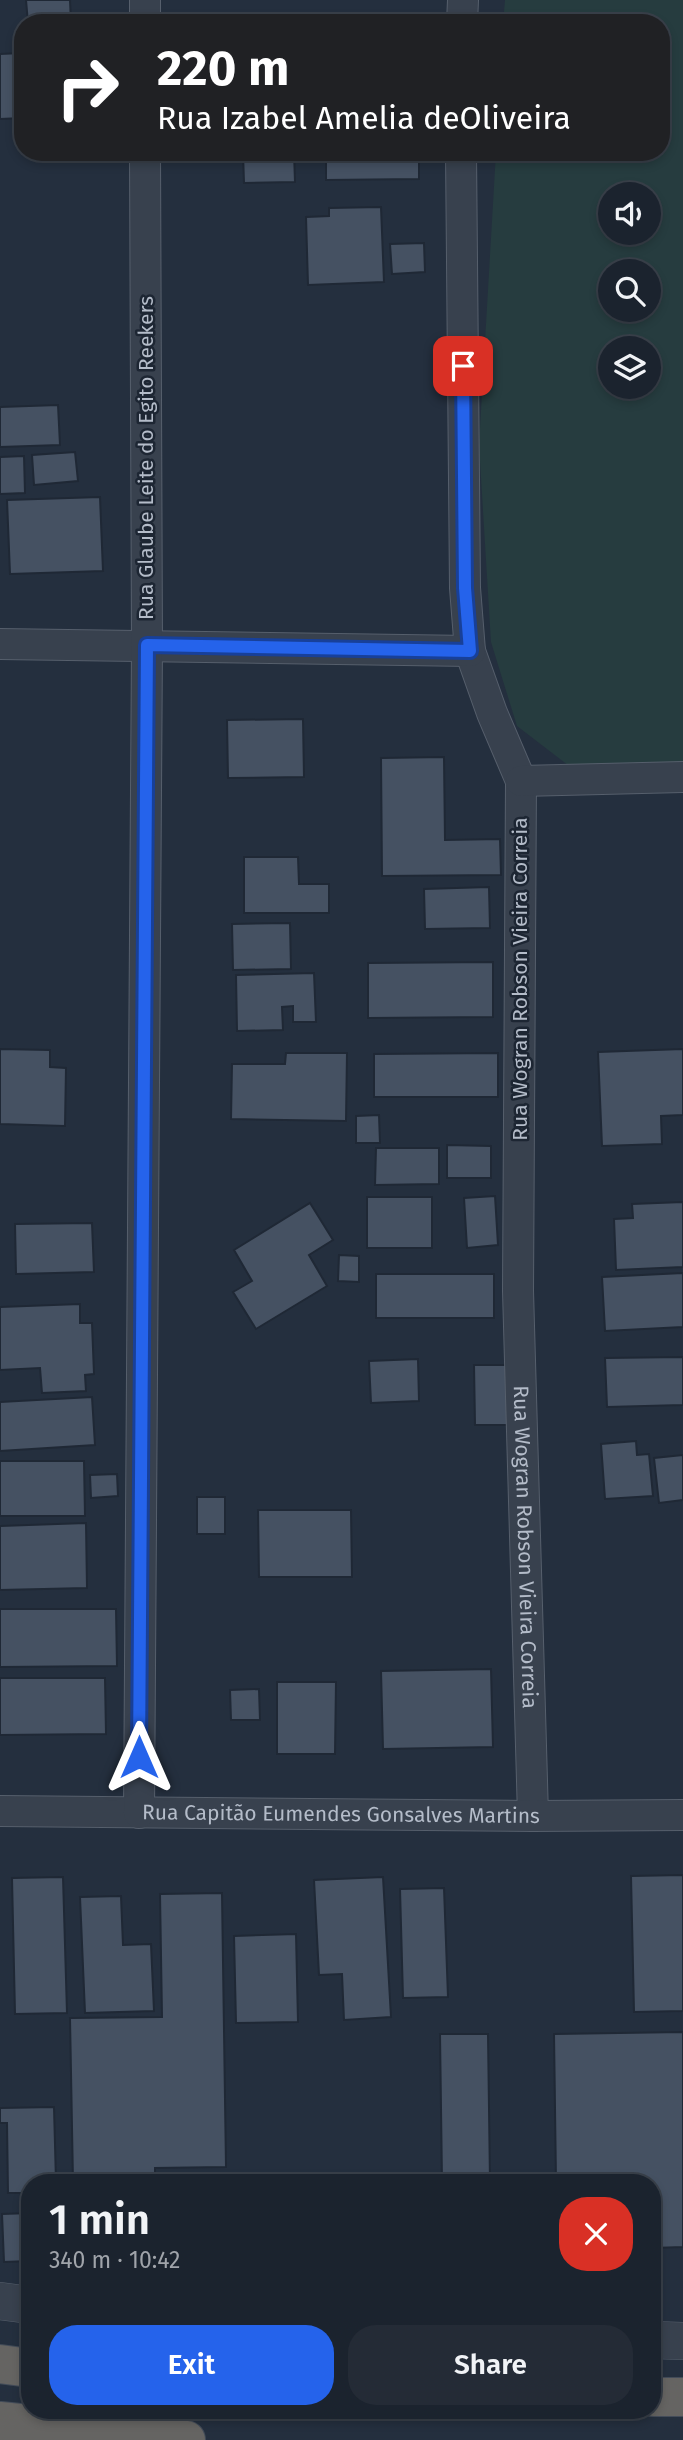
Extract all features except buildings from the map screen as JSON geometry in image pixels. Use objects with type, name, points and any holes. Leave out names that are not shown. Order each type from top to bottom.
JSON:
[{"type":"highway","points":[[0,2364],[21,2367]]},
{"type":"highway","points":[[661,2397],[683,2397]]},
{"type":"highway","points":[[0,2421],[186,2440]]},
{"type":"street","name":"Rua Glaube Leite do Egito Reekers","points":[[139,1813],[147,645],[145,161]]},
{"type":"street","name":"Rua Wogran Robson Vieira Correia","points":[[461,161],[465,588],[470,651],[492,713],[521,780],[518,1291],[533,1816]]},
{"type":"street","points":[[0,644],[470,651]]},
{"type":"street","points":[[521,780],[683,777]]},
{"type":"street","name":"Rua Capitão Eumendes Gonsalves Martins","points":[[0,1811],[683,1815]]},
{"type":"street","points":[[0,2301],[21,2304]]},
{"type":"street","points":[[661,2340],[683,2341]]},
{"type":"green space","points":[[505,0],[683,0],[683,763],[573,769],[517,726],[491,642],[479,445],[495,161],[670,161],[670,14],[504,14]]},
{"type":"route","points":[[139,1757],[147,645],[470,651],[465,588],[463,366]]}]
